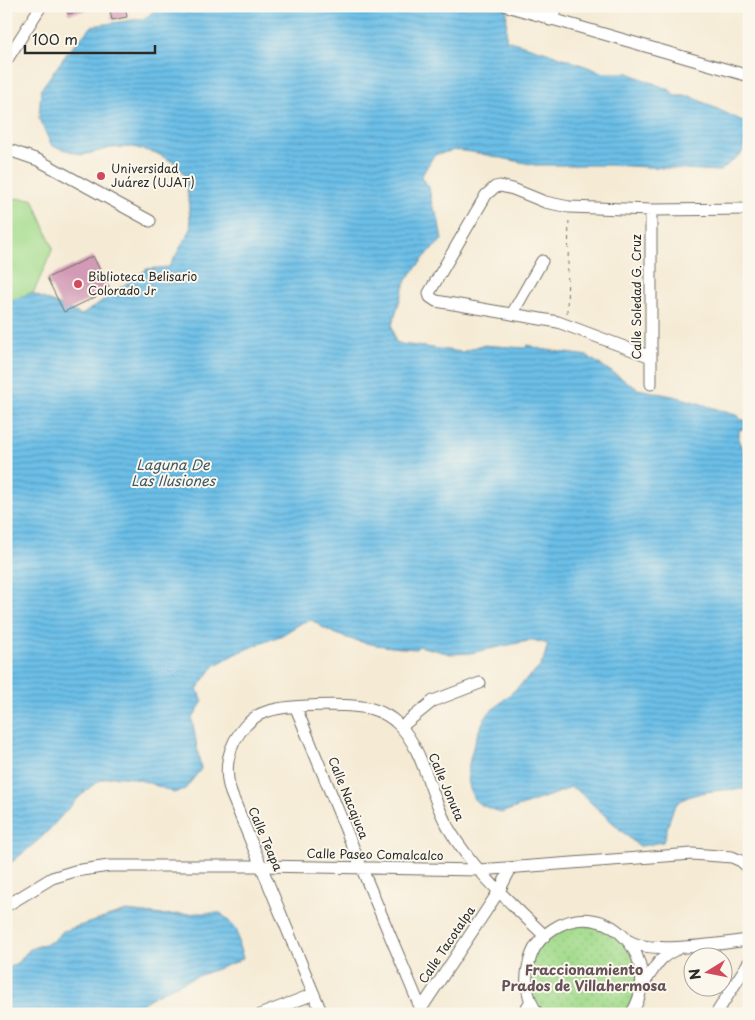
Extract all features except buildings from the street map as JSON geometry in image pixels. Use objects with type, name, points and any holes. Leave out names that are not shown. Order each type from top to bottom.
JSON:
[{"type":"street","points":[[6,61],[41,6]]},
{"type":"street","points":[[507,6],[550,20],[749,76]]},
{"type":"street","points":[[550,20],[558,6]]},
{"type":"street","points":[[6,149],[38,160],[150,221]]},
{"type":"street","points":[[650,357],[567,324],[436,301],[430,297],[430,293],[486,195],[495,187],[504,186],[545,202],[570,207],[651,210],[749,209]]},
{"type":"street","name":"Calle Soledad G. Cruz","points":[[651,210],[651,384]]},
{"type":"street","points":[[512,314],[542,261]]},
{"type":"street","points":[[401,727],[433,701],[480,683]]},
{"type":"street","name":"Calle Jonuta","points":[[296,708],[364,707],[384,713],[401,727],[414,745],[435,802],[449,829],[479,870],[545,936]]},
{"type":"street","name":"Calle Teapa","points":[[296,708],[276,709],[256,716],[240,733],[229,752],[227,771],[229,787],[322,1014]]},
{"type":"street","name":"Calle Nacajuca","points":[[296,708],[419,1011]]},
{"type":"street","name":"Calle Paseo Comalcalco","points":[[6,906],[52,878],[69,872],[126,866],[262,866],[479,870],[704,854],[732,857],[741,861],[749,868]]},
{"type":"street","name":"Calle Tacotalpa","points":[[419,1011],[500,891],[511,868]]},
{"type":"street","points":[[523,1014],[535,1010],[527,984],[527,969],[531,955],[545,936],[563,924],[584,920],[599,922],[609,926],[637,945],[647,947],[687,946],[749,940]]},
{"type":"street","points":[[628,940],[641,964],[642,986],[639,1001],[631,1014]]},
{"type":"street","points":[[642,986],[658,961],[669,953],[687,946]]},
{"type":"street","points":[[716,1014],[749,962]]},
{"type":"street","points":[[262,1014],[314,994]]},
{"type":"path","points":[[567,324],[570,207]]},
{"type":"green space","points":[[6,198],[33,199],[53,248],[27,308],[6,341]]},
{"type":"green space","points":[[563,924],[609,926],[641,964],[631,1014],[539,1014],[531,1001],[531,955]]},
{"type":"water","name":"Laguna De Las Ilusiones","points":[[164,6],[510,6],[507,9],[506,40],[544,51],[604,73],[628,73],[670,90],[675,96],[690,96],[749,124],[742,153],[720,171],[611,165],[535,165],[455,150],[434,155],[421,177],[429,187],[432,205],[438,217],[442,240],[429,252],[406,280],[392,325],[395,341],[401,344],[462,352],[482,345],[525,348],[528,345],[540,349],[587,356],[638,389],[682,398],[749,421],[749,423],[744,424],[749,425],[749,428],[739,430],[739,442],[749,460],[749,789],[731,789],[687,797],[674,808],[663,842],[641,846],[637,845],[577,790],[570,787],[501,813],[479,804],[473,797],[468,775],[473,746],[485,718],[539,668],[548,644],[533,640],[470,653],[451,654],[419,646],[416,649],[362,642],[335,634],[312,620],[303,622],[282,635],[235,654],[214,666],[197,689],[203,701],[192,719],[201,769],[185,789],[174,793],[130,778],[111,777],[103,779],[89,788],[42,836],[6,867],[6,302],[31,293],[82,315],[147,269],[169,267],[191,229],[186,177],[177,164],[156,153],[133,147],[111,148],[83,155],[52,146],[39,119],[41,89],[68,52],[92,26],[146,18],[157,8]]},
{"type":"water","points":[[126,911],[162,915],[221,913],[237,930],[243,958],[166,990],[128,1014],[6,1014],[6,969],[17,963],[30,949],[53,941],[63,931]]},
{"type":"place","name":"Universidad Juárez (UJAT)","points":[[101,176]]},
{"type":"place","name":"Biblioteca Belisario Colorado Jr","points":[[78,284]]},
{"type":"district","name":"Fraccionamiento Prados de Villahermosa","points":[[584,978]]}]
